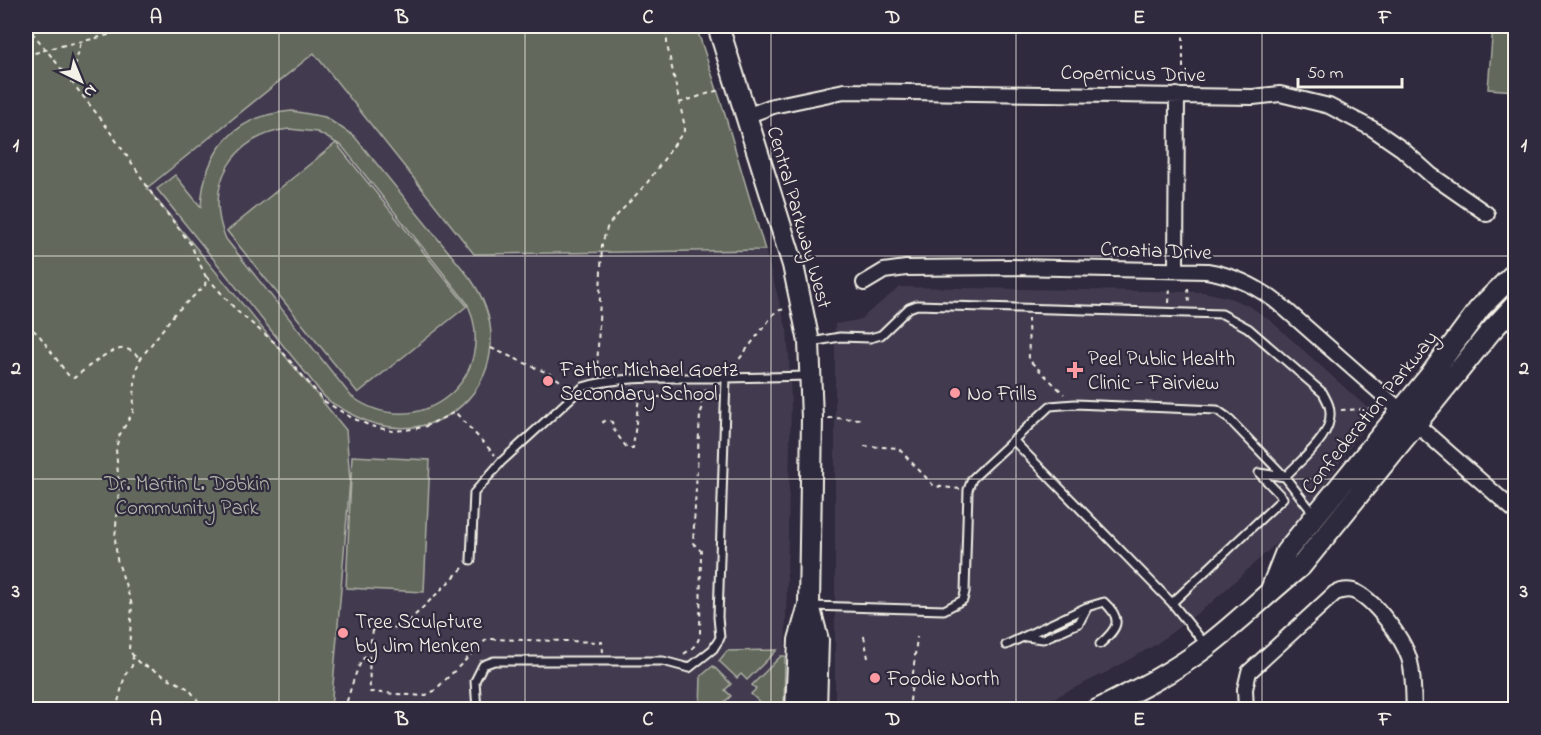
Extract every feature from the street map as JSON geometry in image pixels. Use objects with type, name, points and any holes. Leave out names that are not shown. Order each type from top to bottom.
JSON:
[{"type":"street","name":"Central Parkway West","points":[[718,26],[785,238],[809,342],[812,418],[809,605],[799,640],[796,710]]},
{"type":"street","name":"Copernicus Drive","points":[[746,116],[773,106],[844,91],[1252,97],[1280,94],[1329,106],[1373,129],[1402,149],[1431,175],[1487,214]]},
{"type":"street","points":[[1176,269],[1177,95]]},
{"type":"street","name":"Croatia Drive","points":[[864,282],[884,271],[906,268],[1176,269],[1223,274],[1249,283],[1283,307],[1515,512]]},
{"type":"street","name":"Confederation Parkway","points":[[1271,590],[1286,552],[1454,345],[1480,308],[1515,272]]},
{"type":"street","name":"Confederation Parkway","points":[[1097,710],[1149,685],[1207,646],[1301,566],[1515,304]]},
{"type":"street","points":[[1246,710],[1245,689],[1249,672],[1335,593],[1343,590],[1355,591],[1370,602],[1401,642],[1409,656],[1414,710]]},
{"type":"street","name":"Central Parkway West","points":[[809,605],[818,640],[816,710]]},
{"type":"lane","points":[[809,342],[840,336],[870,338],[881,335],[909,308],[917,305],[1222,314],[1248,328],[1323,393],[1329,408],[1330,419],[1326,431],[1285,477]]},
{"type":"lane","points":[[471,560],[474,493],[501,462],[583,387],[596,383],[811,376]]},
{"type":"lane","points":[[477,710],[476,681],[483,665],[494,661],[512,659],[663,661],[689,668],[713,649],[720,638],[718,617],[726,378]]},
{"type":"lane","points":[[809,605],[944,610],[963,600],[968,490],[972,479],[1050,406],[1075,404],[1216,410],[1227,417],[1285,477],[1316,516]]},
{"type":"lane","points":[[1013,440],[1172,603],[1207,646]]},
{"type":"lane","points":[[1172,603],[1283,498],[1259,473],[1285,477]]},
{"type":"lane","points":[[1006,645],[1024,637],[1043,639],[1079,623],[1087,607],[1104,602],[1112,609],[1116,622],[1115,632],[1100,644]]},
{"type":"path","points":[[26,43],[34,26]]},
{"type":"path","points":[[26,56],[61,45],[101,38],[134,26]]},
{"type":"path","points":[[231,26],[235,30],[241,26]]},
{"type":"path","points":[[246,26],[252,32],[258,26]]},
{"type":"path","points":[[596,383],[602,244],[608,225],[647,183],[684,131],[667,45],[667,26]]},
{"type":"path","points":[[1183,26],[1183,77]]},
{"type":"path","points":[[32,32],[101,119],[154,197],[190,243],[206,277],[237,311],[274,342],[318,395],[335,408],[371,426],[392,431],[424,427],[455,412],[501,462]]},
{"type":"path","points":[[71,82],[81,42]]},
{"type":"path","points":[[679,103],[736,85]]},
{"type":"path","points":[[205,710],[189,689],[138,662],[129,650],[132,605],[117,559],[115,539],[119,488],[116,449],[119,436],[133,412],[136,369],[141,358],[175,313],[205,286],[206,277]]},
{"type":"path","points":[[1169,312],[1170,288]]},
{"type":"path","points":[[1188,288],[1189,312]]},
{"type":"path","points":[[697,397],[726,378],[776,311],[802,304]]},
{"type":"path","points":[[1028,308],[1029,360],[1075,404]]},
{"type":"path","points":[[26,324],[39,335],[68,375],[74,378],[113,350],[121,348],[129,350],[141,358]]},
{"type":"path","points":[[491,348],[552,375],[577,393]]},
{"type":"path","points":[[604,423],[607,420],[612,422],[614,430],[627,448],[633,448],[639,397],[681,397],[688,394],[697,397],[703,406],[700,415],[693,543],[701,551],[700,634],[699,641],[682,655]]},
{"type":"path","points":[[1329,408],[1346,411],[1371,409]]},
{"type":"path","points":[[812,418],[864,419]]},
{"type":"path","points":[[864,446],[898,448],[934,486],[968,490]]},
{"type":"path","points":[[471,560],[402,628],[374,627],[369,650],[370,692],[424,696],[434,691],[487,639],[602,642],[603,652]]},
{"type":"path","points":[[864,636],[868,658]]},
{"type":"path","points":[[909,710],[917,637]]},
{"type":"path","points":[[344,710],[360,664],[369,650],[376,645]]},
{"type":"path","points":[[116,710],[125,675],[132,666],[133,656]]},
{"type":"shaded area","name":"Father Michael Goetz Secondary School","points":[[314,53],[474,254],[765,250],[787,330],[791,402],[784,709],[331,709],[350,480],[346,430],[146,188]]},
{"type":"shaded area","points":[[900,287],[1204,292],[1230,298],[1251,307],[1272,322],[1373,413],[1322,489],[1280,540],[1211,603],[1155,645],[1105,673],[1052,699],[1023,709],[835,709],[835,324],[859,320]]},
{"type":"green space","name":"Dr. Martin L. Dobkin Community Park","points":[[26,26],[696,26],[765,250],[474,254],[314,53],[147,188],[346,430],[350,480],[331,709],[26,709]]},
{"type":"green space","points":[[1493,26],[1515,26],[1515,91],[1488,89]]},
{"type":"green space","points":[[292,111],[325,117],[354,136],[470,278],[487,312],[491,345],[484,375],[468,400],[444,418],[414,427],[381,425],[346,411],[329,401],[157,189],[175,175],[201,207],[208,169],[216,153],[239,128],[272,114]],"holes":[[[289,129],[317,132],[342,146],[467,303],[475,331],[473,357],[463,379],[447,397],[426,409],[402,413],[377,409],[351,396],[226,239],[220,220],[218,201],[221,183],[238,153],[252,141],[269,133]]]},
{"type":"green space","points":[[336,143],[467,306],[358,393],[227,231]]},
{"type":"green space","points":[[352,456],[430,460],[424,592],[346,588]]},
{"type":"green space","points":[[777,650],[747,680],[741,674],[737,678],[719,661],[727,651]]},
{"type":"green space","points":[[781,656],[785,656],[784,709],[767,709],[751,694],[756,689],[752,685]]},
{"type":"green space","points":[[713,666],[731,684],[725,690],[731,696],[717,709],[700,709],[701,676]]},
{"type":"place","name":"Peel Public Health Clinic - Fairview","points":[[1075,370]]},
{"type":"place","name":"Father Michael Goetz Secondary School","points":[[548,381]]},
{"type":"place","name":"No Frills","points":[[955,393]]},
{"type":"place","name":"Tree Sculpture by Jim Menken","points":[[343,633]]},
{"type":"place","name":"Foodie North","points":[[875,678]]}]
